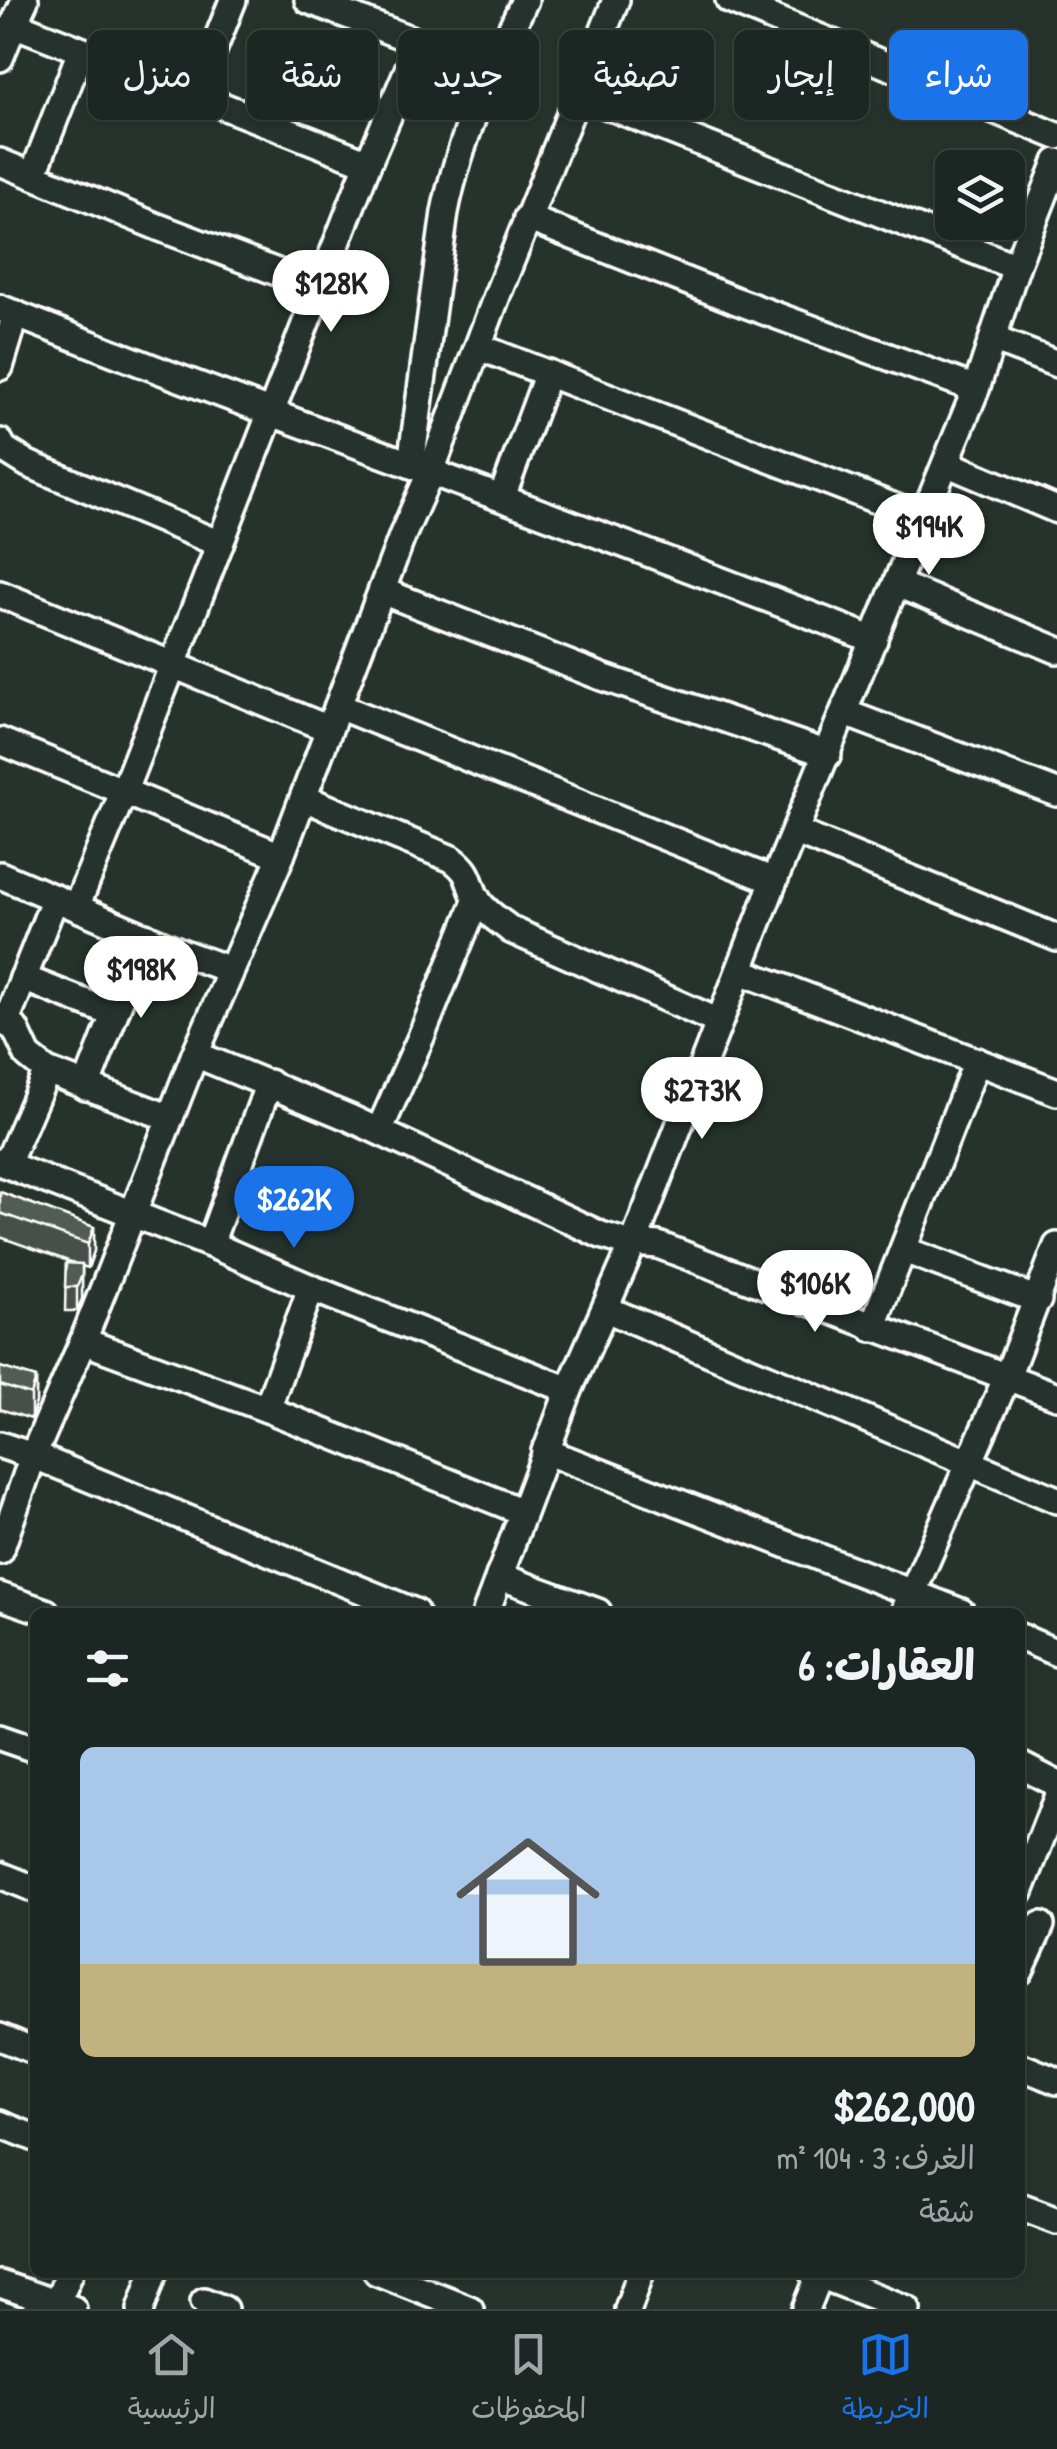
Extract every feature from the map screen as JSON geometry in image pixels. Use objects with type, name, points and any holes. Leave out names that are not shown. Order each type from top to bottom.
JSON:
[{"type":"street","points":[[0,58],[25,0]]},
{"type":"street","points":[[221,30],[233,0]]},
{"type":"street","points":[[308,0],[398,36]]},
{"type":"street","points":[[511,30],[526,0]]},
{"type":"street","points":[[604,30],[616,0]]},
{"type":"street","points":[[729,0],[1057,136]]},
{"type":"street","points":[[14,24],[88,53]]},
{"type":"street","points":[[33,175],[82,51]]},
{"type":"street","points":[[170,1118],[47,1072],[28,1056],[20,1034],[3,1021],[123,794],[398,92]]},
{"type":"street","points":[[227,108],[368,163]]},
{"type":"street","points":[[421,467],[445,212],[472,120]]},
{"type":"street","points":[[0,1551],[194,1054],[304,798],[382,591],[421,467],[480,347],[568,120]]},
{"type":"street","points":[[644,120],[1016,267]]},
{"type":"street","points":[[0,162],[319,288]]},
{"type":"street","points":[[487,1608],[569,1390],[634,1242],[774,882],[976,389],[1016,267],[1046,221],[1057,162]]},
{"type":"street","points":[[528,218],[734,300],[976,389]]},
{"type":"street","points":[[0,367],[8,311],[874,640]]},
{"type":"street","points":[[993,339],[1057,364]]},
{"type":"street","points":[[480,347],[923,518]]},
{"type":"street","points":[[502,497],[548,374]]},
{"type":"street","points":[[0,442],[4,449],[28,464],[220,544]]},
{"type":"street","points":[[946,463],[1057,510]]},
{"type":"street","points":[[897,584],[1057,650]]},
{"type":"street","points":[[382,591],[602,677],[828,754]]},
{"type":"street","points":[[0,594],[173,664],[334,718],[774,882]]},
{"type":"street","points":[[844,713],[1057,793]]},
{"type":"street","points":[[0,742],[281,856]]},
{"type":"street","points":[[304,798],[452,858],[464,868],[476,899],[511,930],[719,1022]]},
{"type":"street","points":[[796,832],[1057,938]]},
{"type":"street","points":[[0,875],[230,970]]},
{"type":"street","points":[[379,1131],[476,899]]},
{"type":"street","points":[[86,1087],[144,936]]},
{"type":"street","points":[[740,970],[1057,1092]]},
{"type":"street","points":[[23,978],[114,1014]]},
{"type":"street","points":[[194,1054],[379,1131],[614,1240],[658,1245],[1057,1396]]},
{"type":"street","points":[[872,1328],[977,1062]]},
{"type":"street","points":[[47,1072],[3,1163],[569,1390]]},
{"type":"street","points":[[210,1244],[268,1083]]},
{"type":"street","points":[[909,1602],[1006,1379],[1057,1246]]},
{"type":"street","points":[[904,1250],[1038,1300]]},
{"type":"street","points":[[267,1409],[311,1288]]},
{"type":"street","points":[[606,1309],[1057,1500]]},
{"type":"street","points":[[83,1341],[267,1409],[524,1512]]},
{"type":"street","points":[[0,1445],[405,1608]]},
{"type":"street","points":[[545,1451],[909,1602],[940,1608]]},
{"type":"street","points":[[499,1576],[587,1608]]},
{"type":"street","points":[[0,1596],[34,1608]]},
{"type":"street","points":[[1025,1640],[1057,1653]]},
{"type":"street","points":[[0,1737],[30,1747]]},
{"type":"street","points":[[1025,1768],[1057,1784]]},
{"type":"street","points":[[1025,1879],[1057,1798]]},
{"type":"street","points":[[0,1875],[30,1887]]},
{"type":"street","points":[[1025,1959],[1039,1925]]},
{"type":"street","points":[[0,2037],[30,2049]]},
{"type":"street","points":[[1025,2068],[1057,2080]]},
{"type":"street","points":[[0,2124],[30,2136]]},
{"type":"street","points":[[1025,2209],[1057,2222]]},
{"type":"street","points":[[0,2284],[61,2307],[68,2278]]},
{"type":"street","points":[[141,2309],[152,2278]]},
{"type":"street","points":[[392,2278],[465,2308]]},
{"type":"street","points":[[628,2309],[639,2278]]},
{"type":"street","points":[[806,2309],[816,2278]]},
{"type":"street","points":[[830,2278],[907,2309]]},
{"type":"building","points":[[0,1192],[94,1227],[88,1244],[0,1213]]},
{"type":"building","points":[[66,1263],[82,1264],[77,1287],[65,1287]]},
{"type":"building","points":[[0,1367],[36,1378],[31,1395],[0,1385]]}]
